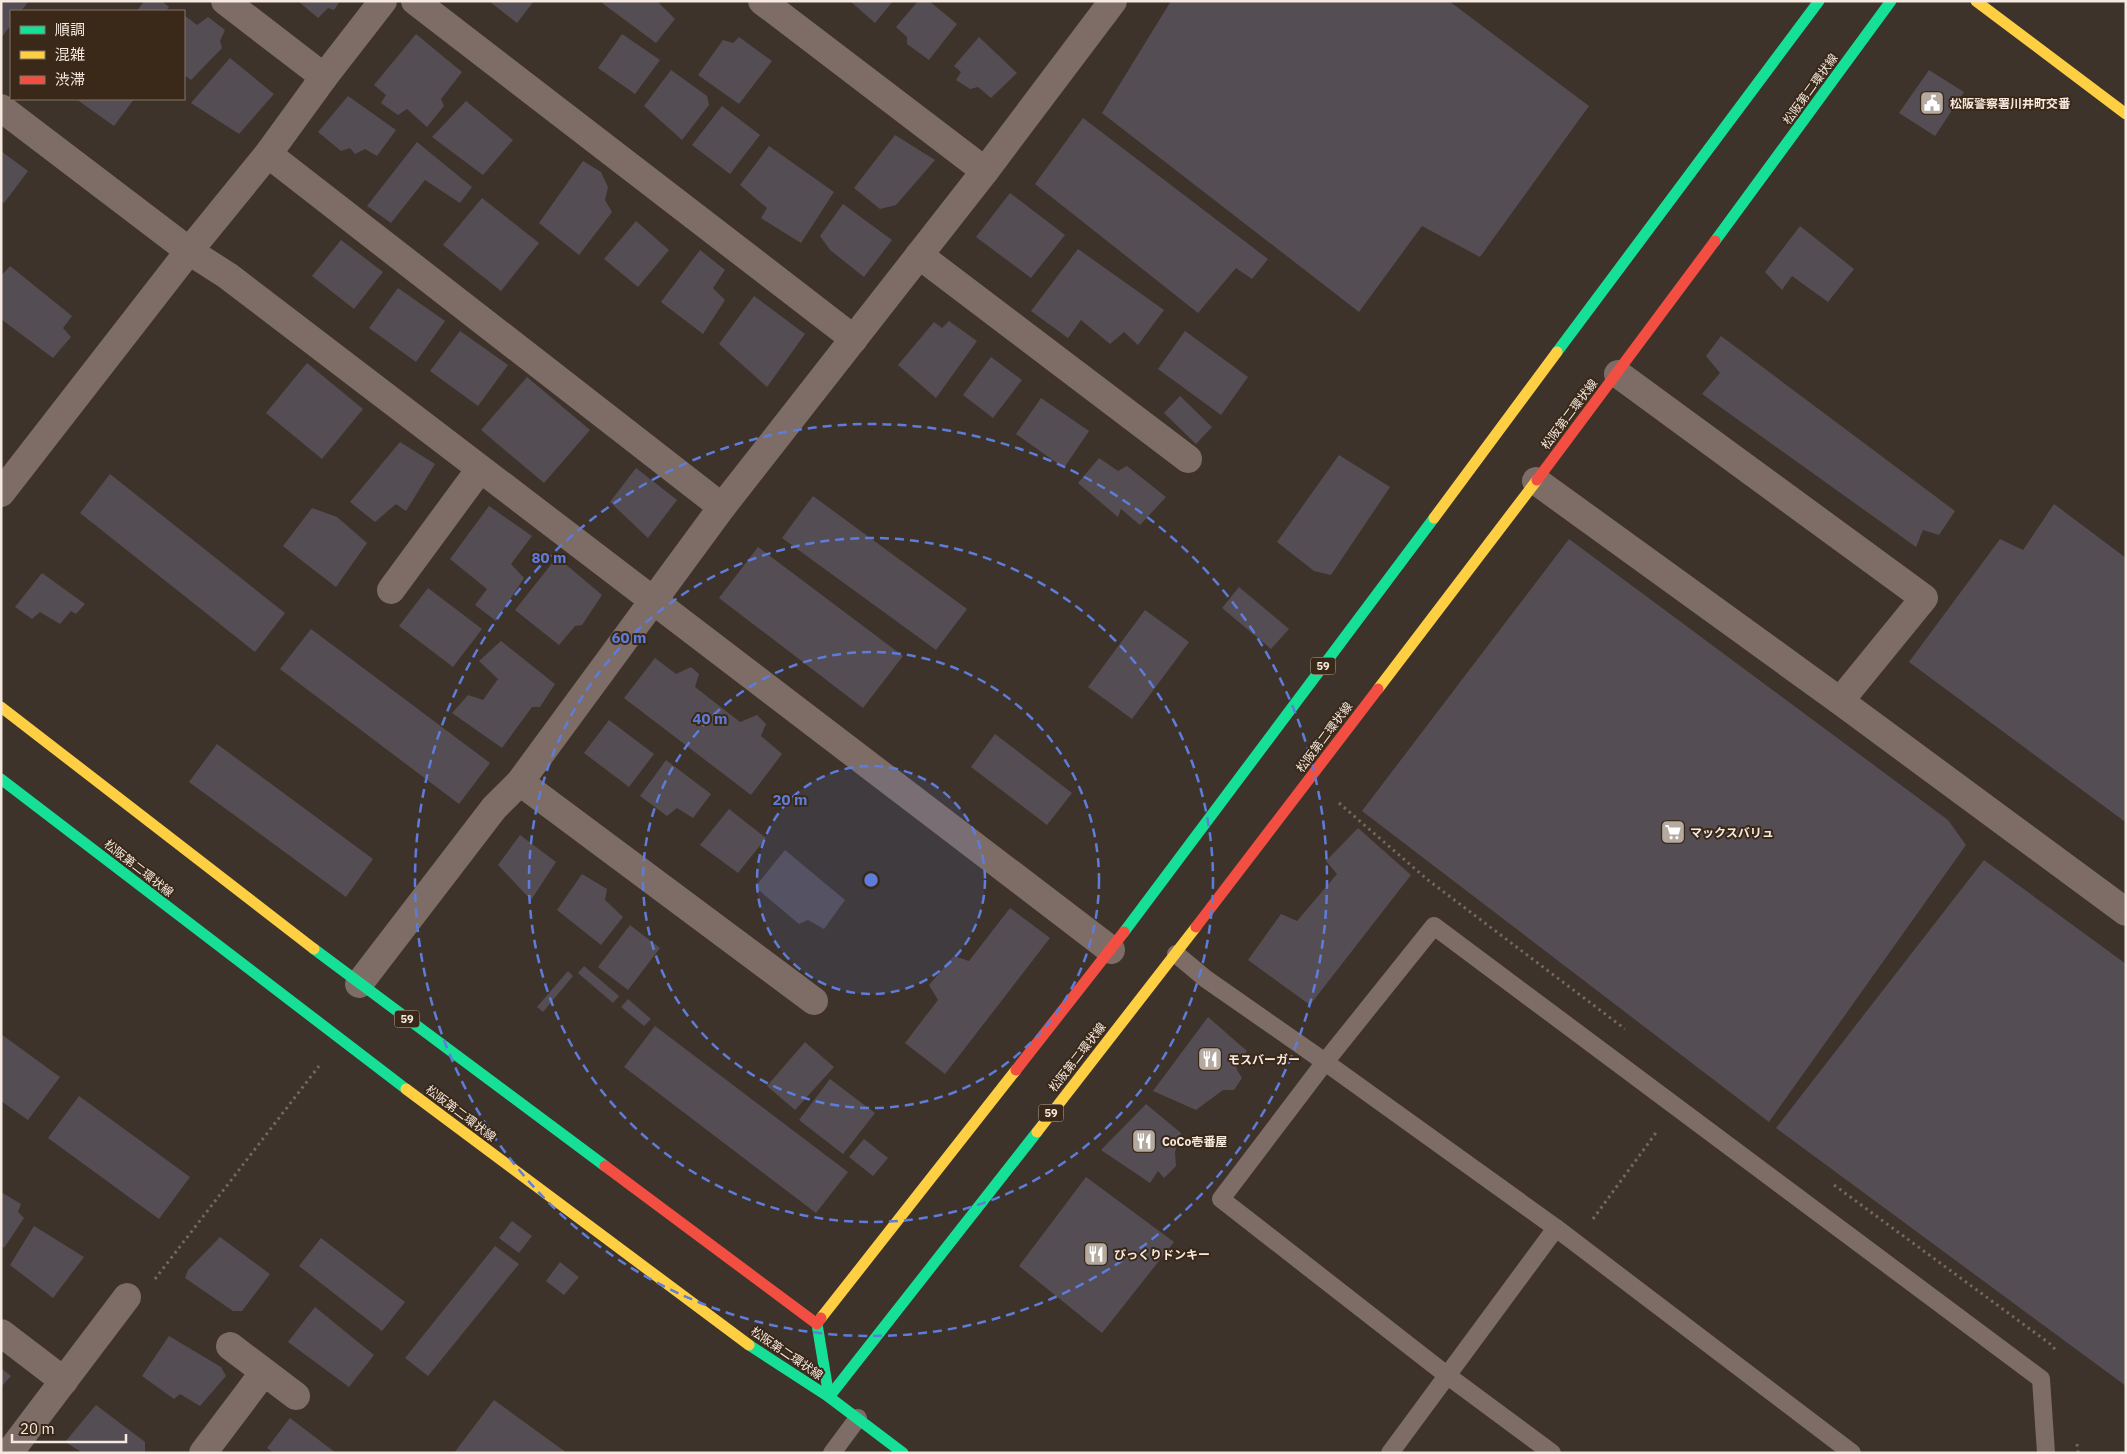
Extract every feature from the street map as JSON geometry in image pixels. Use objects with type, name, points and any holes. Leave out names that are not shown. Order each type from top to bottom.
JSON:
[{"type":"main road","name":"59","points":[[1,707],[359,984],[817,1324],[1111,950],[1819,1]]},
{"type":"main road","name":"松阪第二環状線","points":[[1,779],[339,1039],[760,1353],[829,1397],[1176,954],[1618,374],[1891,1]]},
{"type":"main road","points":[[1976,1],[2126,114]]},
{"type":"main road","points":[[817,1324],[829,1397],[903,1453]]},
{"type":"street","points":[[225,1],[324,77]]},
{"type":"street","points":[[1,493],[189,251],[268,154],[383,1]]},
{"type":"street","points":[[415,1],[854,339]]},
{"type":"street","points":[[762,1],[985,171]]},
{"type":"street","points":[[359,984],[494,808],[520,782],[722,507],[985,171],[1112,1]]},
{"type":"street","points":[[1,108],[189,251],[228,276],[1111,950]]},
{"type":"street","points":[[268,154],[722,507]]},
{"type":"street","points":[[919,255],[1188,460]]},
{"type":"street","points":[[1618,374],[1924,598],[1840,701]]},
{"type":"street","points":[[391,590],[480,469]]},
{"type":"street","points":[[1536,481],[1840,701],[2126,912]]},
{"type":"street","points":[[520,782],[814,1001]]},
{"type":"street","points":[[8,1453],[127,1297]]},
{"type":"street","points":[[1,1334],[64,1381]]},
{"type":"street","points":[[230,1346],[296,1396]]},
{"type":"street","points":[[203,1453],[264,1372]]},
{"type":"lane","points":[[1552,1453],[1448,1376],[1221,1199],[1325,1062],[1434,926],[2041,1379],[2046,1453]]},
{"type":"lane","points":[[1176,954],[1206,979],[1556,1228],[1852,1453]]},
{"type":"lane","points":[[1390,1453],[1556,1228]]},
{"type":"lane","points":[[832,1453],[858,1418]]},
{"type":"path","points":[[127,1297],[139,1300],[339,1039]]},
{"type":"path","points":[[1591,1222],[1663,1123]]},
{"type":"building","points":[[1,1],[29,1],[22,10],[10,10],[10,26],[1,38]]},
{"type":"building","points":[[144,1],[162,1],[169,7],[167,10],[138,10]]},
{"type":"building","points":[[298,1],[340,1],[334,10],[328,8],[318,18]]},
{"type":"building","points":[[489,1],[534,1],[517,23]]},
{"type":"building","points":[[604,1],[657,1],[675,19],[656,43],[602,3]]},
{"type":"building","points":[[850,1],[893,1],[875,23]]},
{"type":"building","points":[[918,1],[929,1],[957,24],[929,60],[907,44],[907,37],[896,27]]},
{"type":"building","points":[[1171,1],[1449,1],[1589,106],[1480,257],[1422,226],[1359,312],[1102,113]]},
{"type":"building","points":[[185,16],[197,25],[208,17],[225,30],[220,41],[222,48],[191,80],[185,76]]},
{"type":"building","points":[[416,34],[462,72],[441,99],[444,106],[427,127],[407,109],[398,115],[381,103],[386,95],[374,85]]},
{"type":"building","points":[[622,34],[660,60],[635,94],[598,68]]},
{"type":"building","points":[[739,37],[772,61],[739,104],[698,75],[723,40],[733,43]]},
{"type":"building","points":[[979,37],[1017,73],[991,98],[978,87],[970,89],[956,80],[961,72],[954,66]]},
{"type":"building","points":[[230,58],[274,94],[239,134],[191,103]]},
{"type":"building","points":[[671,70],[707,96],[709,105],[682,140],[644,106]]},
{"type":"building","name":"松阪警察署川井町交番","points":[[1929,70],[1964,92],[1935,136],[1899,113]]},
{"type":"building","points":[[348,96],[396,130],[377,156],[365,149],[355,154],[350,148],[341,151],[318,132]]},
{"type":"building","points":[[77,100],[133,100],[114,126]]},
{"type":"building","points":[[466,101],[513,140],[483,175],[432,137]]},
{"type":"building","points":[[722,106],[760,135],[730,174],[692,145]]},
{"type":"building","points":[[1083,118],[1268,259],[1252,279],[1236,268],[1198,313],[1035,184]]},
{"type":"building","points":[[895,135],[935,160],[896,205],[880,209],[854,188]]},
{"type":"building","points":[[417,142],[472,187],[460,203],[425,180],[391,223],[367,206]]},
{"type":"building","points":[[769,146],[834,192],[801,243],[761,218],[767,208],[740,185]]},
{"type":"building","points":[[1,151],[28,171],[4,203],[1,201]]},
{"type":"building","points":[[583,161],[601,172],[608,187],[605,200],[612,212],[579,255],[539,223]]},
{"type":"building","points":[[1010,193],[1065,235],[1031,278],[976,237]]},
{"type":"building","points":[[482,198],[539,243],[501,291],[443,245]]},
{"type":"building","points":[[843,204],[892,240],[864,277],[830,250],[820,236]]},
{"type":"building","points":[[636,221],[669,250],[638,287],[604,259]]},
{"type":"building","points":[[1800,226],[1854,269],[1828,302],[1792,276],[1782,290],[1765,272]]},
{"type":"building","points":[[341,240],[383,272],[354,309],[312,276]]},
{"type":"building","points":[[1078,249],[1164,310],[1138,345],[1124,332],[1110,344],[1081,320],[1068,338],[1031,311]]},
{"type":"building","points":[[700,250],[725,270],[713,288],[725,300],[703,334],[661,302]]},
{"type":"building","points":[[10,266],[72,316],[63,328],[71,337],[53,358],[1,319],[1,276]]},
{"type":"building","points":[[398,288],[445,321],[416,362],[369,328]]},
{"type":"building","points":[[754,296],[805,334],[767,387],[719,344]]},
{"type":"building","points":[[949,321],[977,341],[936,398],[898,365],[934,322],[942,328]]},
{"type":"building","points":[[460,331],[508,365],[478,406],[430,371]]},
{"type":"building","points":[[1185,331],[1248,377],[1221,415],[1158,369]]},
{"type":"building","points":[[1721,336],[1955,511],[1939,535],[1923,530],[1916,547],[1702,394],[1720,373],[1706,356]]},
{"type":"building","points":[[991,357],[1022,380],[993,418],[963,395]]},
{"type":"building","points":[[307,363],[363,409],[322,459],[266,413]]},
{"type":"building","points":[[527,377],[590,430],[544,483],[481,430]]},
{"type":"building","points":[[1180,396],[1212,427],[1196,444],[1164,413]]},
{"type":"building","points":[[1041,398],[1089,431],[1064,468],[1016,434]]},
{"type":"building","points":[[400,442],[435,464],[406,511],[396,504],[375,522],[350,502]]},
{"type":"building","points":[[1339,455],[1390,487],[1331,575],[1314,571],[1277,542]]},
{"type":"building","points":[[1099,458],[1118,471],[1127,466],[1166,497],[1140,525],[1121,509],[1118,517],[1078,483]]},
{"type":"building","points":[[636,468],[677,500],[648,538],[610,502]]},
{"type":"building","points":[[110,474],[285,613],[255,652],[80,513]]},
{"type":"building","points":[[813,496],[967,609],[936,650],[782,538]]},
{"type":"building","points":[[2054,504],[2126,558],[2126,818],[2124,821],[1909,662],[2000,539],[2023,550]]},
{"type":"building","points":[[489,506],[532,536],[511,564],[524,578],[496,621],[475,605],[487,589],[450,559]]},
{"type":"building","points":[[312,508],[337,517],[367,543],[336,587],[283,546]]},
{"type":"building","name":"マックスバリュ","points":[[1569,539],[1948,820],[1966,845],[1769,1122],[1362,811]]},
{"type":"building","points":[[758,547],[903,656],[863,708],[719,598]]},
{"type":"building","points":[[557,557],[602,595],[582,625],[575,626],[559,645],[515,610]]},
{"type":"building","points":[[42,573],[85,604],[76,614],[71,611],[60,624],[40,612],[32,619],[15,607]]},
{"type":"building","points":[[1239,587],[1289,629],[1271,649],[1222,608]]},
{"type":"building","points":[[428,588],[482,629],[453,667],[399,626]]},
{"type":"building","points":[[1145,610],[1189,642],[1132,719],[1088,687]]},
{"type":"building","points":[[311,629],[490,763],[459,804],[280,669]]},
{"type":"building","points":[[501,641],[555,684],[540,707],[532,707],[502,748],[452,713],[468,695],[483,700],[498,679],[479,661]]},
{"type":"building","points":[[655,658],[676,674],[691,667],[699,674],[695,687],[740,722],[757,715],[766,724],[761,736],[782,754],[751,795],[624,698]]},
{"type":"building","points":[[609,720],[654,754],[629,787],[584,753]]},
{"type":"building","points":[[995,734],[1072,793],[1047,825],[971,767]]},
{"type":"building","points":[[217,744],[373,859],[346,897],[189,782]]},
{"type":"building","points":[[666,760],[711,794],[693,818],[677,808],[667,816],[640,796]]},
{"type":"building","points":[[729,809],[766,838],[738,873],[700,845]]},
{"type":"building","points":[[1358,828],[1411,875],[1310,1005],[1248,960],[1281,914],[1297,921],[1337,874],[1326,861]]},
{"type":"building","points":[[520,835],[556,862],[531,900],[498,865]]},
{"type":"building","points":[[785,850],[845,900],[824,929],[808,920],[799,924],[755,887]]},
{"type":"building","points":[[1984,860],[2126,964],[2126,1386],[1776,1128]]},
{"type":"building","points":[[582,874],[607,889],[605,900],[623,917],[601,945],[557,910]]},
{"type":"building","points":[[1010,908],[1050,938],[945,1074],[905,1043],[938,1000],[929,985],[954,956],[969,961]]},
{"type":"building","points":[[630,925],[660,948],[628,990],[598,967]]},
{"type":"building","points":[[584,966],[619,996],[613,1003],[578,973]]},
{"type":"building","points":[[568,971],[573,976],[543,1012],[537,1007]]},
{"type":"building","points":[[628,999],[651,1019],[644,1026],[621,1007]]},
{"type":"building","name":"モスバーガー","points":[[1208,1017],[1247,1051],[1236,1068],[1242,1078],[1234,1090],[1223,1090],[1196,1110],[1153,1091]]},
{"type":"building","points":[[655,1026],[848,1172],[816,1213],[624,1067]]},
{"type":"building","points":[[1,1034],[60,1077],[28,1120],[1,1101]]},
{"type":"building","points":[[805,1042],[834,1067],[795,1110],[767,1086]]},
{"type":"building","points":[[830,1079],[875,1113],[843,1154],[799,1120]]},
{"type":"building","points":[[79,1096],[190,1177],[159,1219],[48,1138]]},
{"type":"building","name":"CoCo壱番屋","points":[[1146,1104],[1181,1133],[1175,1152],[1176,1166],[1164,1178],[1158,1171],[1150,1183],[1101,1150]]},
{"type":"building","points":[[864,1139],[888,1158],[873,1176],[849,1157]]},
{"type":"building","name":"びっくりドンキー","points":[[1086,1177],[1174,1242],[1102,1333],[1019,1266]]},
{"type":"building","points":[[1,1192],[21,1204],[18,1212],[24,1218],[4,1248],[1,1245]]},
{"type":"building","points":[[512,1221],[532,1236],[519,1253],[499,1238]]},
{"type":"building","points":[[34,1226],[84,1257],[53,1298],[10,1265]]},
{"type":"building","points":[[220,1237],[270,1274],[242,1311],[233,1311],[185,1278],[188,1270]]},
{"type":"building","points":[[321,1238],[405,1302],[382,1331],[299,1266]]},
{"type":"building","points":[[495,1246],[519,1264],[428,1376],[405,1358]]},
{"type":"building","points":[[560,1262],[579,1277],[564,1295],[546,1281]]},
{"type":"building","points":[[315,1307],[374,1355],[349,1387],[288,1342]]},
{"type":"building","points":[[169,1336],[221,1367],[226,1376],[200,1406],[180,1394],[174,1399],[142,1376]]},
{"type":"building","points":[[1,1368],[11,1376],[1,1387]]},
{"type":"building","points":[[494,1400],[567,1453],[454,1453]]},
{"type":"building","points":[[96,1405],[145,1442],[145,1453],[83,1453],[65,1442]]},
{"type":"building","points":[[290,1418],[336,1453],[274,1453],[267,1448]]},
{"type":"traffic: fast","points":[[1557,352],[1819,1]]},
{"type":"traffic: fast","points":[[1715,241],[1891,1]]},
{"type":"traffic: fast","points":[[1124,932],[1434,518]]},
{"type":"traffic: fast","points":[[1,779],[406,1089]]},
{"type":"traffic: fast","points":[[314,949],[605,1166]]},
{"type":"traffic: fast","points":[[749,1345],[829,1397],[1037,1132]]},
{"type":"traffic: fast","points":[[817,1324],[829,1397],[903,1453]]},
{"type":"traffic: slow","points":[[1976,1],[2126,114]]},
{"type":"traffic: slow","points":[[1434,518],[1557,352]]},
{"type":"traffic: slow","points":[[1378,689],[1537,480]]},
{"type":"traffic: slow","points":[[1,707],[314,949]]},
{"type":"traffic: slow","points":[[1037,1132],[1196,927]]},
{"type":"traffic: slow","points":[[821,1318],[1016,1070]]},
{"type":"traffic: slow","points":[[406,1089],[749,1345]]},
{"type":"traffic: jam","points":[[1537,480],[1715,241]]},
{"type":"traffic: jam","points":[[1196,927],[1378,689]]},
{"type":"traffic: jam","points":[[1016,1070],[1124,932]]},
{"type":"traffic: jam","points":[[605,1166],[817,1324],[821,1318]]},
{"type":"place","name":"松阪警察署川井町交番","points":[[1932,103]]},
{"type":"place","name":"マックスバリュ","points":[[1673,832]]},
{"type":"place","name":"モスバーガー","points":[[1210,1059]]},
{"type":"place","name":"CoCo壱番屋","points":[[1144,1141]]},
{"type":"place","name":"びっくりドンキー","points":[[1096,1254]]}]
